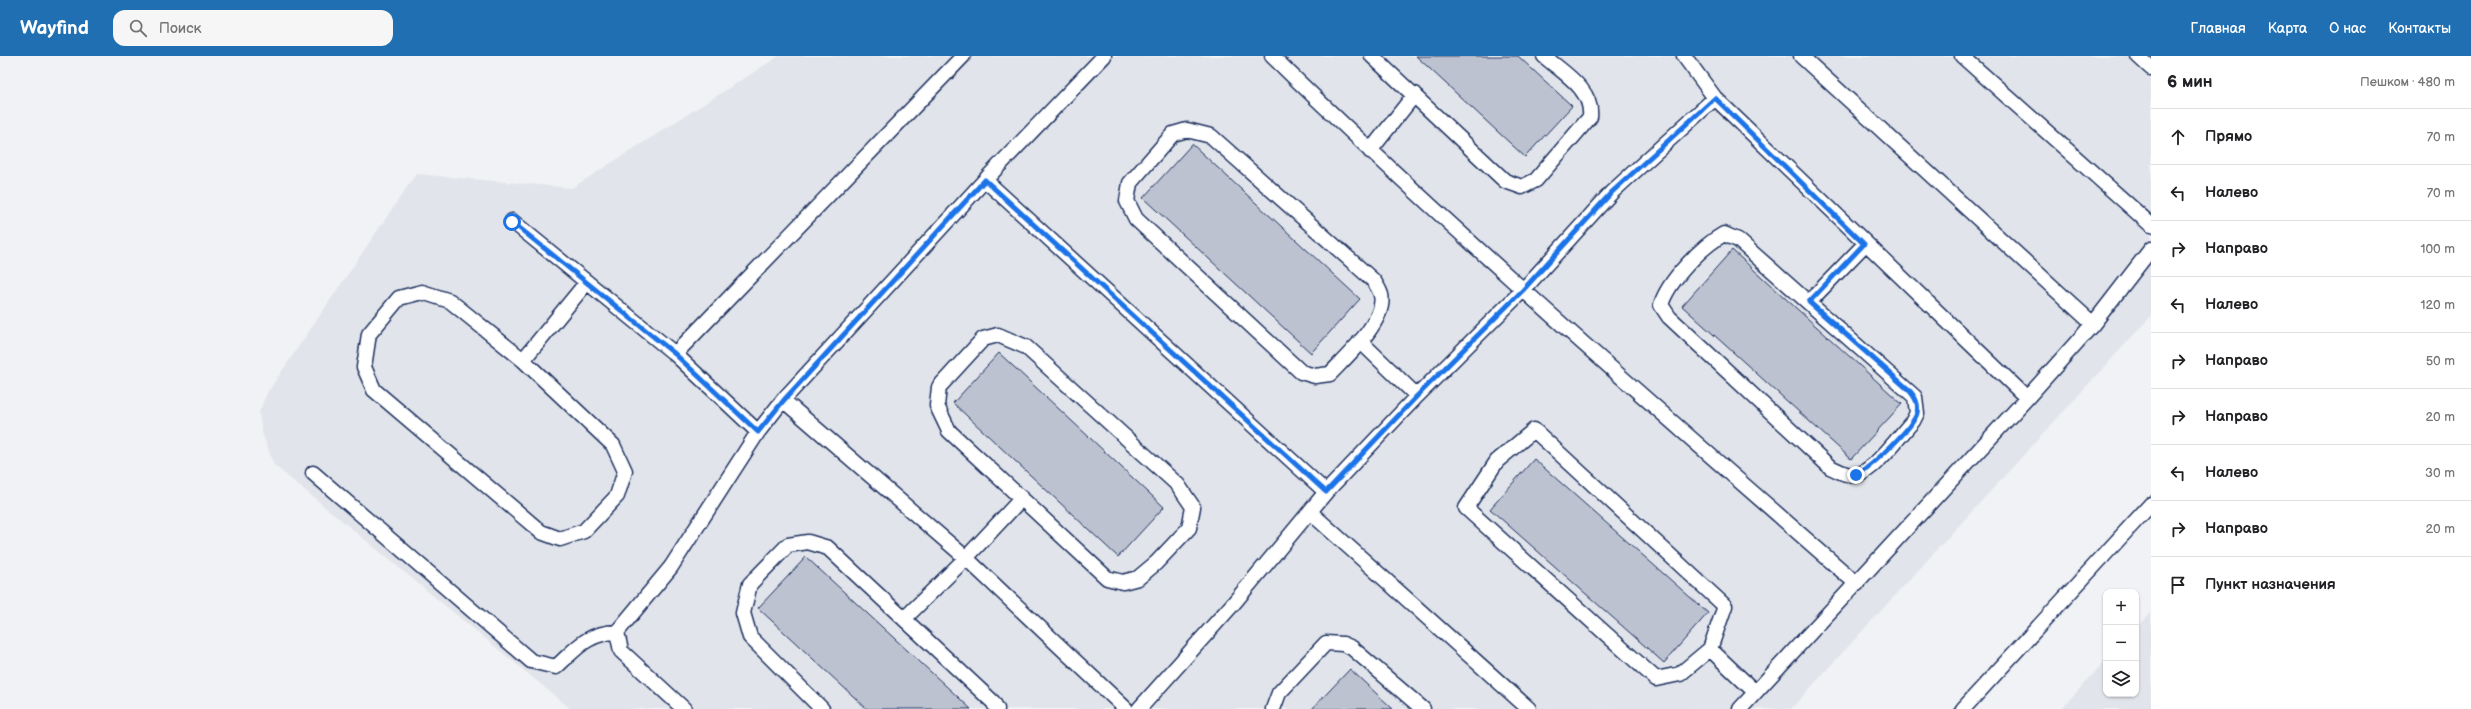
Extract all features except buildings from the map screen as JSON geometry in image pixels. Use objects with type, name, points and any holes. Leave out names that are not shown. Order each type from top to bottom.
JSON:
[{"type":"lane","points":[[675,354],[963,56]]},
{"type":"lane","points":[[617,632],[671,567],[758,432],[784,400],[985,180],[1104,56]]},
{"type":"lane","points":[[1272,56],[1370,152],[1523,290],[1857,584]]},
{"type":"lane","points":[[1372,56],[1505,181],[1522,187],[1536,180],[1590,117],[1589,99],[1584,92],[1544,56]]},
{"type":"lane","points":[[1684,56],[1715,98],[1864,244],[2027,398]]},
{"type":"lane","points":[[1801,56],[2093,324]]},
{"type":"lane","points":[[1962,56],[2151,225]]},
{"type":"lane","points":[[2138,56],[2151,68]]},
{"type":"lane","points":[[1370,152],[1414,94]]},
{"type":"lane","points":[[1139,709],[1233,604],[1326,492],[1417,396],[1523,290],[1612,192],[1715,98]]},
{"type":"lane","points":[[1187,130],[1211,136],[1374,281],[1381,296],[1379,316],[1360,341],[1330,374],[1315,376],[1300,372],[1136,219],[1127,201],[1130,183],[1173,134],[1187,130]]},
{"type":"lane","points":[[985,180],[1326,492]]},
{"type":"lane","points":[[512,222],[675,354],[758,432]]},
{"type":"lane","points":[[1724,234],[1738,240],[1809,302],[1909,390],[1915,397],[1917,404],[1913,421],[1874,464],[1856,475],[1842,473],[1830,467],[1669,317],[1661,304],[1665,291],[1711,241],[1724,234]]},
{"type":"lane","points":[[1809,302],[1864,244]]},
{"type":"lane","points":[[1740,709],[1857,584],[2027,398],[2093,324],[2151,249]]},
{"type":"lane","points":[[523,360],[587,282]]},
{"type":"lane","points":[[422,292],[450,300],[523,360],[613,446],[625,471],[617,496],[584,532],[560,539],[541,532],[374,390],[364,367],[369,334],[399,298],[422,292]]},
{"type":"lane","points":[[998,335],[1026,346],[1178,485],[1193,507],[1189,528],[1138,578],[1123,582],[1107,578],[1022,498],[949,431],[937,406],[939,387],[958,364],[983,339],[998,335]]},
{"type":"lane","points":[[1360,341],[1417,396]]},
{"type":"lane","points":[[784,400],[966,558],[1126,709]]},
{"type":"lane","points":[[1534,430],[1725,606],[1710,649],[1680,674],[1656,679],[1466,508],[1497,461],[1534,430]]},
{"type":"lane","points":[[313,473],[531,661],[556,667],[590,637],[602,632],[617,632]]},
{"type":"lane","points":[[904,620],[966,558],[1022,498]]},
{"type":"lane","points":[[1963,709],[2151,504]]},
{"type":"lane","points":[[1310,512],[1529,709]]},
{"type":"lane","points":[[815,707],[750,636],[743,612],[750,584],[788,544],[808,542],[828,548],[993,702],[997,709]]},
{"type":"lane","points":[[617,632],[621,651],[684,709]]},
{"type":"lane","points":[[1273,709],[1279,693],[1326,643],[1343,644],[1352,648],[1423,709]]},
{"type":"lane","points":[[1710,649],[1755,692]]},
{"type":"shaded area","points":[[779,56],[2151,56],[2151,316],[1791,709],[571,709],[274,465],[262,433],[259,412],[267,393],[416,174],[572,188]]},
{"type":"shaded area","points":[[2151,612],[2151,709],[2061,709],[2103,663],[2103,697],[2139,697],[2139,625]]},
{"type":"route","points":[[512,222],[675,354],[758,432],[784,400],[985,180],[1326,492],[1417,396],[1523,290],[1612,192],[1715,98],[1864,244],[1809,302],[1909,390],[1915,397],[1917,413],[1913,421],[1874,464],[1865,471],[1856,475]]}]
